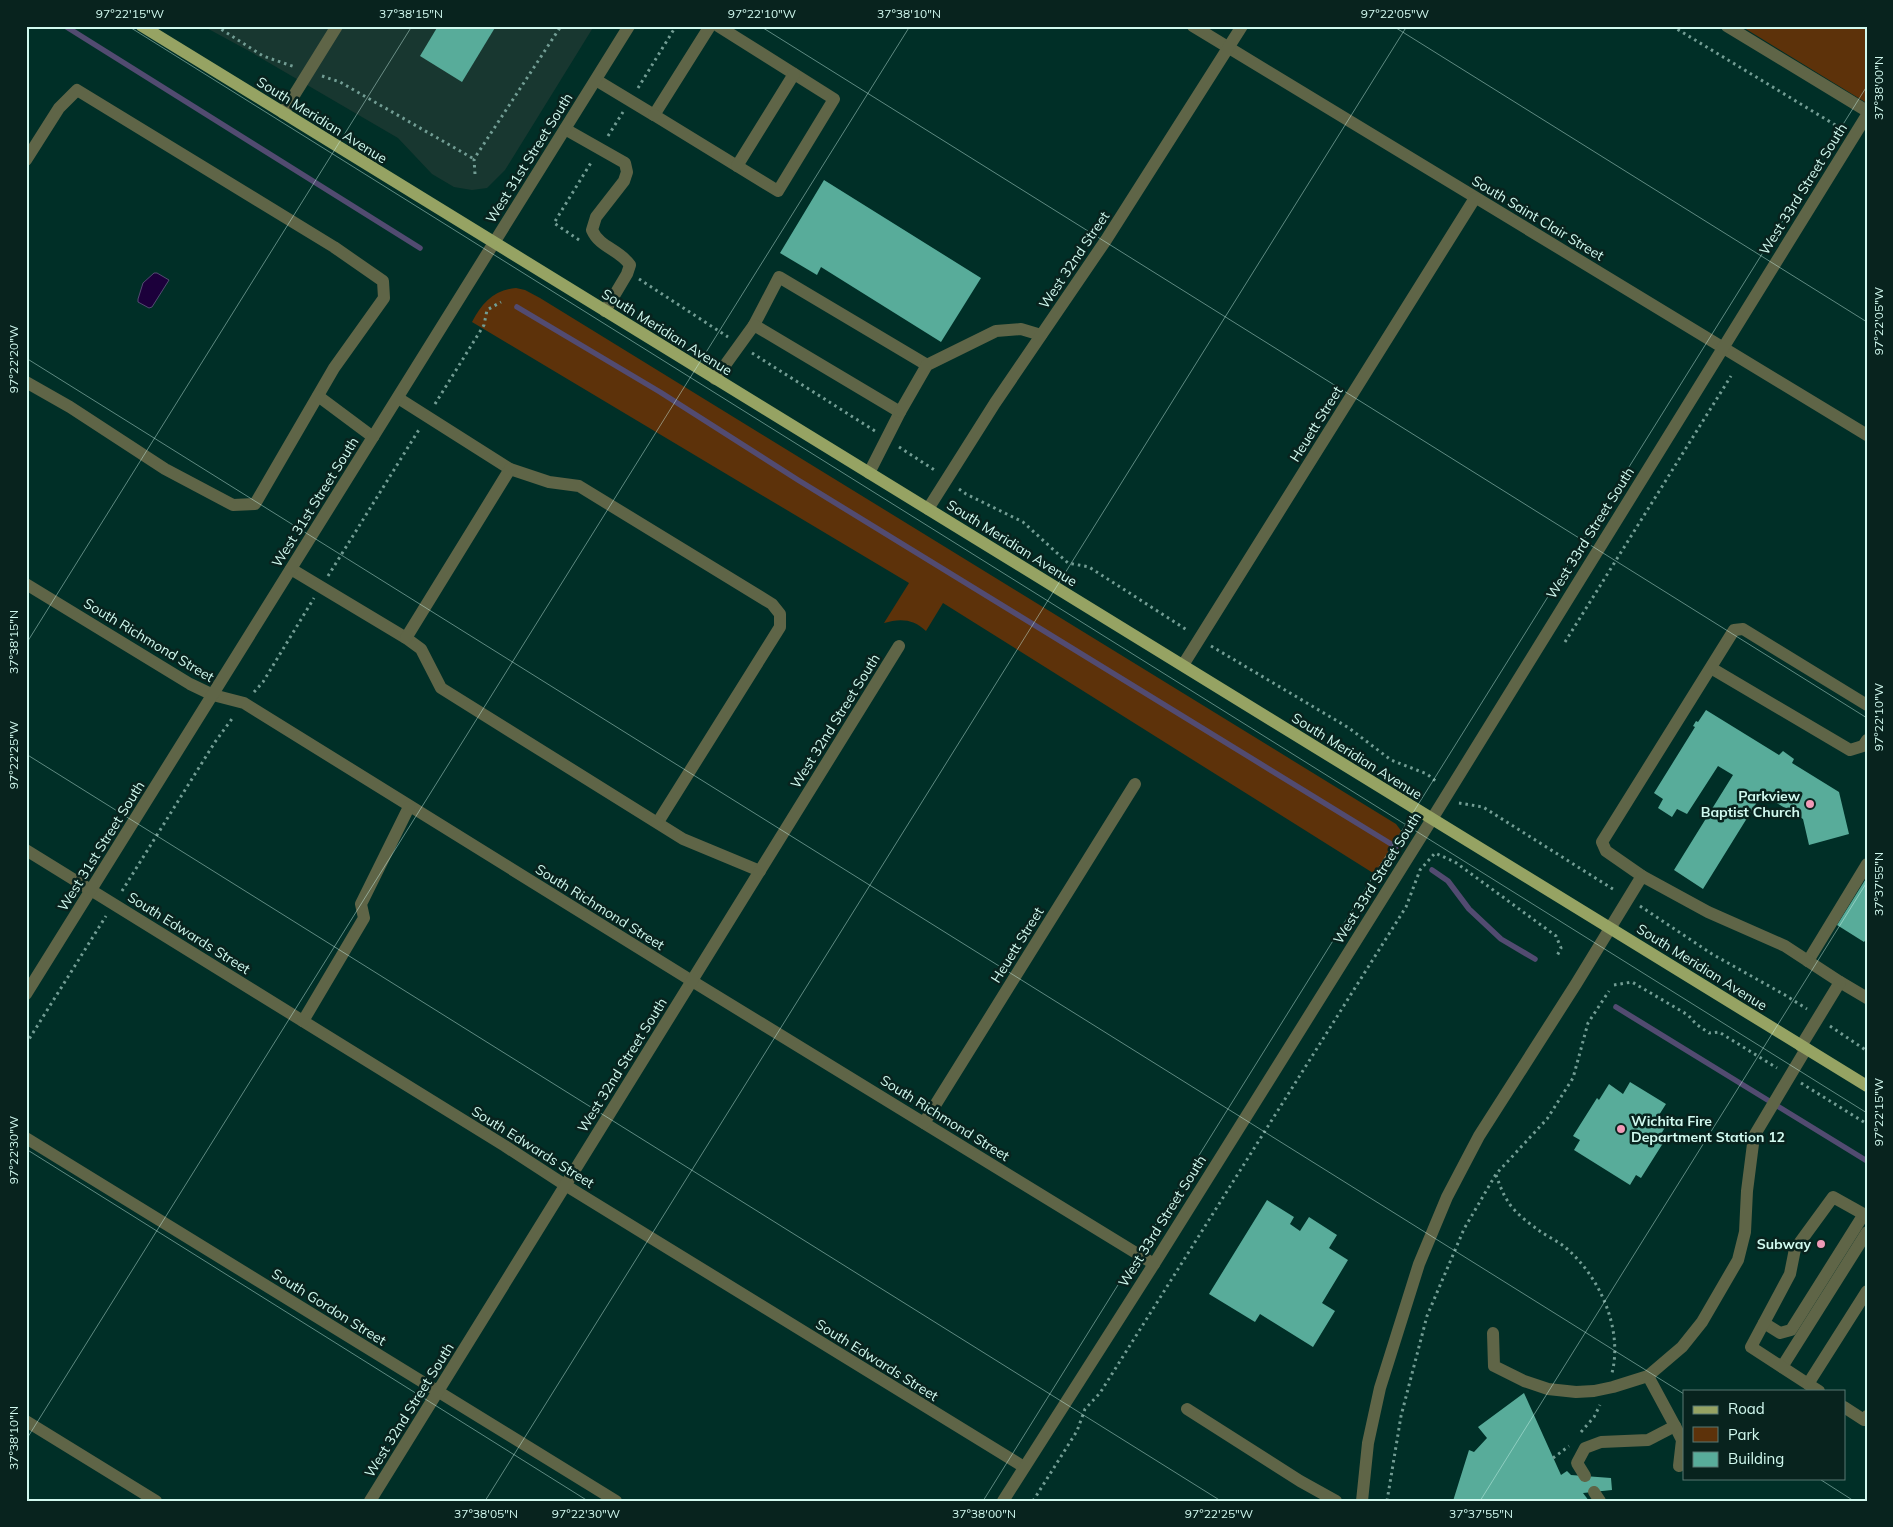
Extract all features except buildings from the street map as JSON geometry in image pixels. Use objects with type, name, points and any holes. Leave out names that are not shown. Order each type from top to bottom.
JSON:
[{"type":"main road","name":"South Meridian Avenue","points":[[142,26],[1867,1086]]},
{"type":"street","points":[[283,113],[338,26]]},
{"type":"street","name":"West 31st Street South","points":[[26,994],[629,26]]},
{"type":"street","points":[[654,115],[710,26]]},
{"type":"street","points":[[596,80],[778,191],[834,99],[718,26]]},
{"type":"street","name":"South Saint Clair Street","points":[[1193,26],[1867,435]]},
{"type":"street","name":"West 32nd Street","points":[[928,509],[1041,335],[1111,232],[1242,26]]},
{"type":"street","points":[[1727,26],[1867,111]]},
{"type":"street","points":[[737,166],[794,74]]},
{"type":"street","points":[[26,160],[59,108],[77,90],[334,247],[383,281],[384,298],[334,368],[255,504],[233,505],[165,469],[70,407],[26,382]]},
{"type":"street","name":"West 33rd Street South","points":[[1003,1501],[1154,1264],[1432,819],[1867,115]]},
{"type":"street","points":[[565,128],[625,164],[627,172],[624,181],[596,217],[592,230],[596,240],[625,257],[630,265],[605,311]]},
{"type":"street","name":"Heuett Street","points":[[1182,666],[1475,198]]},
{"type":"street","points":[[715,379],[754,325],[779,277],[927,365]]},
{"type":"street","points":[[754,325],[900,412]]},
{"type":"street","points":[[869,473],[900,412],[927,365],[996,331],[1021,329],[1041,335]]},
{"type":"street","points":[[318,396],[373,437]]},
{"type":"street","points":[[398,398],[510,469],[548,482],[579,486],[772,604],[780,614],[780,627],[658,822]]},
{"type":"street","points":[[406,638],[510,469]]},
{"type":"street","points":[[291,569],[422,649],[441,688],[683,839],[760,871]]},
{"type":"street","name":"South Richmond Street","points":[[26,584],[182,679],[213,695],[244,703],[692,981],[1154,1264]]},
{"type":"street","points":[[1867,705],[1743,629],[1734,630],[1602,842],[1606,852],[1642,876],[1708,912],[1785,946],[1867,998]]},
{"type":"street","name":"West 32nd Street South","points":[[370,1501],[899,646]]},
{"type":"street","points":[[1711,668],[1850,750],[1863,746],[1867,740]]},
{"type":"street","name":"Heuett Street","points":[[924,1123],[1135,784]]},
{"type":"street","points":[[303,1021],[364,918],[361,904],[409,806]]},
{"type":"street","name":"South Edwards Street","points":[[26,850],[505,1146],[565,1186],[1024,1468]]},
{"type":"street","points":[[1808,961],[1867,864]]},
{"type":"street","points":[[1362,1501],[1368,1443],[1380,1388],[1419,1264],[1447,1197],[1479,1136],[1642,876]]},
{"type":"street","points":[[1493,1333],[1494,1366],[1548,1389],[1576,1392],[1608,1389],[1648,1376],[1682,1347],[1702,1322],[1738,1260],[1745,1232],[1747,1191],[1754,1136],[1790,1076],[1818,1017],[1840,982]]},
{"type":"street","name":"South Gordon Street","points":[[26,1138],[616,1501]]},
{"type":"street","points":[[1764,1323],[1780,1333],[1792,1330],[1865,1215],[1834,1197],[1795,1249],[1790,1274],[1751,1347],[1813,1387],[1867,1291]]},
{"type":"street","points":[[1782,1367],[1867,1232]]},
{"type":"street","points":[[1648,1376],[1683,1441],[1679,1466]]},
{"type":"street","points":[[1846,1408],[1864,1420],[1867,1416]]},
{"type":"street","points":[[1186,1409],[1300,1481],[1336,1501]]},
{"type":"street","points":[[26,1421],[156,1501]]},
{"type":"street","points":[[1585,1476],[1577,1463],[1585,1448],[1601,1442],[1648,1440],[1675,1426]]},
{"type":"path","points":[[216,26],[263,56],[340,82],[474,159]]},
{"type":"path","points":[[474,174],[474,159],[561,26]]},
{"type":"path","points":[[586,244],[554,223],[676,26]]},
{"type":"path","points":[[1672,26],[1837,126]]},
{"type":"path","points":[[628,271],[886,439],[966,494],[1023,522],[1068,562],[1089,567],[1200,638],[1349,728],[1391,760],[1428,774],[1459,803],[1484,807],[1712,954],[1785,995],[1867,1051]]},
{"type":"path","points":[[26,1044],[215,742],[244,703],[263,682],[484,325],[487,310],[501,302]]},
{"type":"path","points":[[1565,642],[1731,376]]},
{"type":"path","points":[[1033,1501],[1077,1431],[1085,1409],[1100,1393],[1188,1256],[1406,907],[1420,870],[1435,853],[1455,862],[1556,936],[1561,948],[1556,958]]},
{"type":"path","points":[[1614,985],[1632,982],[1688,1015],[1696,1024],[1709,1032],[1719,1032],[1867,1124]]},
{"type":"path","points":[[1388,1501],[1401,1416],[1427,1316],[1464,1229],[1496,1174],[1547,1119],[1573,1078],[1588,1023],[1609,992]]},
{"type":"path","points":[[1496,1174],[1507,1201],[1526,1221],[1565,1247],[1585,1266],[1603,1298],[1612,1328],[1614,1363],[1608,1389],[1594,1417],[1578,1437]]},
{"type":"path","points":[[1554,1458],[1572,1443]]},
{"type":"shaded area","points":[[203,26],[594,26],[505,170],[487,188],[472,190],[454,187],[432,174],[398,138]]},
{"type":"shaded area","points":[[154,273],[169,280],[152,307],[149,308],[138,302],[138,299],[143,283]]},
{"type":"green space","points":[[1741,26],[1867,26],[1867,99],[1865,102]]},
{"type":"green space","points":[[516,288],[525,290],[540,298],[1396,824],[1402,832],[1403,842],[1381,878],[943,603],[926,631],[912,622],[896,620],[884,623],[909,583],[472,322],[485,303],[495,295],[501,291]]},
{"type":"waterway","points":[[65,26],[420,248]]},
{"type":"waterway","points":[[517,307],[660,392],[798,480],[1396,847]]},
{"type":"waterway","points":[[1432,870],[1448,881],[1469,909],[1501,939],[1535,959]]},
{"type":"waterway","points":[[1616,1007],[1867,1161]]},
{"type":"place","name":"Parkview Baptist Church","points":[[1810,804]]},
{"type":"place","name":"Wichita Fire Department Station 12","points":[[1621,1129]]},
{"type":"place","name":"Subway","points":[[1821,1244]]}]
